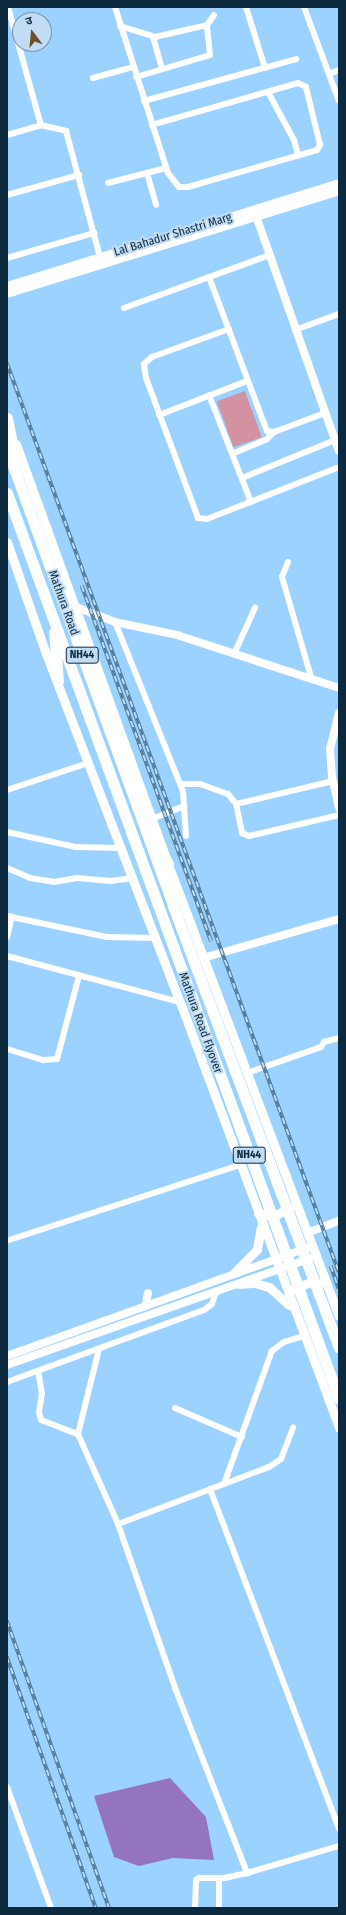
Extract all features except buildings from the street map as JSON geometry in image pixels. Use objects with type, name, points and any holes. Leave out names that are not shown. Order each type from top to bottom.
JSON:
[{"type":"highway","points":[[7,417],[22,490]]},
{"type":"highway","name":"Mathura Road","points":[[7,449],[136,802]]},
{"type":"highway","name":"Mathura Road","points":[[7,493],[62,646]]},
{"type":"highway","points":[[53,621],[58,681]]},
{"type":"highway","name":"Mathura Road Flyover","points":[[62,646],[339,1399]]},
{"type":"highway","points":[[136,802],[168,864]]},
{"type":"highway","name":"Mathura Road Flyover","points":[[136,802],[173,906],[339,1348]]},
{"type":"main road","points":[[7,417],[168,864],[339,1316]]},
{"type":"main road","points":[[7,542],[88,763],[156,938],[274,1259],[339,1428]]},
{"type":"main road","points":[[259,1216],[278,1214],[292,1206],[294,1199]]},
{"type":"main road","points":[[234,1273],[257,1249],[261,1234],[259,1216]]},
{"type":"main road","points":[[289,1298],[292,1290],[300,1284],[310,1282],[326,1284]]},
{"type":"main road","points":[[239,1284],[255,1283],[269,1287],[283,1296],[294,1311]]},
{"type":"street","points":[[8,7],[41,125]]},
{"type":"street","points":[[114,7],[133,67],[166,168],[175,184],[188,187],[316,150],[320,145],[306,87],[298,83],[152,125]]},
{"type":"street","points":[[246,7],[265,68]]},
{"type":"street","points":[[304,7],[339,101]]},
{"type":"street","points":[[120,26],[153,37],[165,36],[207,25],[214,15]]},
{"type":"street","points":[[136,76],[210,55],[207,25]]},
{"type":"street","points":[[153,37],[162,69]]},
{"type":"street","points":[[144,101],[296,59]]},
{"type":"street","points":[[93,78],[133,67]]},
{"type":"street","points":[[329,74],[339,70]]},
{"type":"street","points":[[268,92],[294,140],[298,155]]},
{"type":"street","points":[[7,135],[41,125],[66,131],[102,261]]},
{"type":"street","points":[[108,183],[166,168]]},
{"type":"street","points":[[146,173],[156,205]]},
{"type":"street","points":[[7,195],[78,175]]},
{"type":"street","points":[[255,214],[339,183]]},
{"type":"street","points":[[7,294],[102,261],[255,214],[339,191]]},
{"type":"street","points":[[255,214],[339,451]]},
{"type":"street","points":[[7,258],[94,233]]},
{"type":"street","points":[[124,308],[270,255]]},
{"type":"street","name":"Lal Bahadur Shastri Marg","points":[[7,286],[102,261]]},
{"type":"street","points":[[209,277],[265,428],[274,432]]},
{"type":"street","points":[[295,330],[339,314]]},
{"type":"street","points":[[229,329],[147,360],[144,370],[159,415],[198,518],[207,519],[339,467]]},
{"type":"street","points":[[159,415],[248,381]]},
{"type":"street","points":[[209,395],[251,502]]},
{"type":"street","points":[[232,454],[267,439],[274,432],[325,413]]},
{"type":"street","points":[[242,478],[335,440]]},
{"type":"street","points":[[288,562],[282,576],[312,680]]},
{"type":"street","points":[[76,607],[115,622],[161,631],[339,688]]},
{"type":"street","points":[[234,654],[255,608]]},
{"type":"street","points":[[115,622],[180,784],[185,806],[183,821],[186,836]]},
{"type":"street","points":[[339,713],[330,748],[333,781],[339,808]]},
{"type":"street","points":[[7,790],[88,763]]},
{"type":"street","points":[[236,804],[333,781]]},
{"type":"street","points":[[180,784],[200,784],[223,791],[232,797],[236,804],[240,829],[248,836],[339,815]]},
{"type":"street","points":[[152,819],[185,806]]},
{"type":"street","points":[[7,832],[76,848],[121,848]]},
{"type":"street","points":[[7,868],[30,878],[54,882],[77,878],[112,881],[132,878]]},
{"type":"street","points":[[7,937],[9,916],[107,937],[156,938]]},
{"type":"street","points":[[203,958],[339,919]]},
{"type":"street","points":[[7,956],[180,1002]]},
{"type":"street","points":[[7,1049],[43,1060],[57,1059],[79,976]]},
{"type":"street","points":[[247,1073],[321,1047],[324,1042],[339,1038]]},
{"type":"street","points":[[9,1240],[240,1164]]},
{"type":"street","points":[[307,1233],[339,1221]]},
{"type":"street","points":[[7,1365],[146,1305],[312,1246]]},
{"type":"street","points":[[7,1356],[61,1341],[216,1292],[316,1256]]},
{"type":"street","points":[[146,1305],[148,1292]]},
{"type":"street","points":[[7,1382],[204,1310],[212,1304],[216,1292]]},
{"type":"street","points":[[224,1484],[272,1351],[284,1342],[304,1336]]},
{"type":"street","points":[[99,1349],[78,1434],[118,1524],[175,1688],[247,1873]]},
{"type":"street","points":[[38,1371],[42,1393],[39,1412],[41,1420],[78,1434]]},
{"type":"street","points":[[175,1408],[242,1437]]},
{"type":"street","points":[[118,1524],[224,1484],[277,1462],[293,1427]]},
{"type":"street","points":[[210,1489],[339,1829]]},
{"type":"street","points":[[7,1787],[52,1908]]},
{"type":"street","points":[[195,1908],[196,1880],[200,1878],[219,1878],[247,1873],[339,1846]]},
{"type":"street","points":[[219,1878],[219,1908]]},
{"type":"shaded area","points":[[245,391],[262,437],[234,447],[217,401]]},
{"type":"shaded area","points":[[170,1778],[206,1817],[214,1860],[173,1858],[139,1866],[114,1857],[94,1796]]},
{"type":"railway","points":[[7,363],[339,1272]]},
{"type":"railway","points":[[82,586],[211,941]]},
{"type":"railway","points":[[331,1266],[339,1289]]},
{"type":"railway","points":[[7,1621],[109,1908]]},
{"type":"railway","points":[[7,1657],[96,1908]]}]
